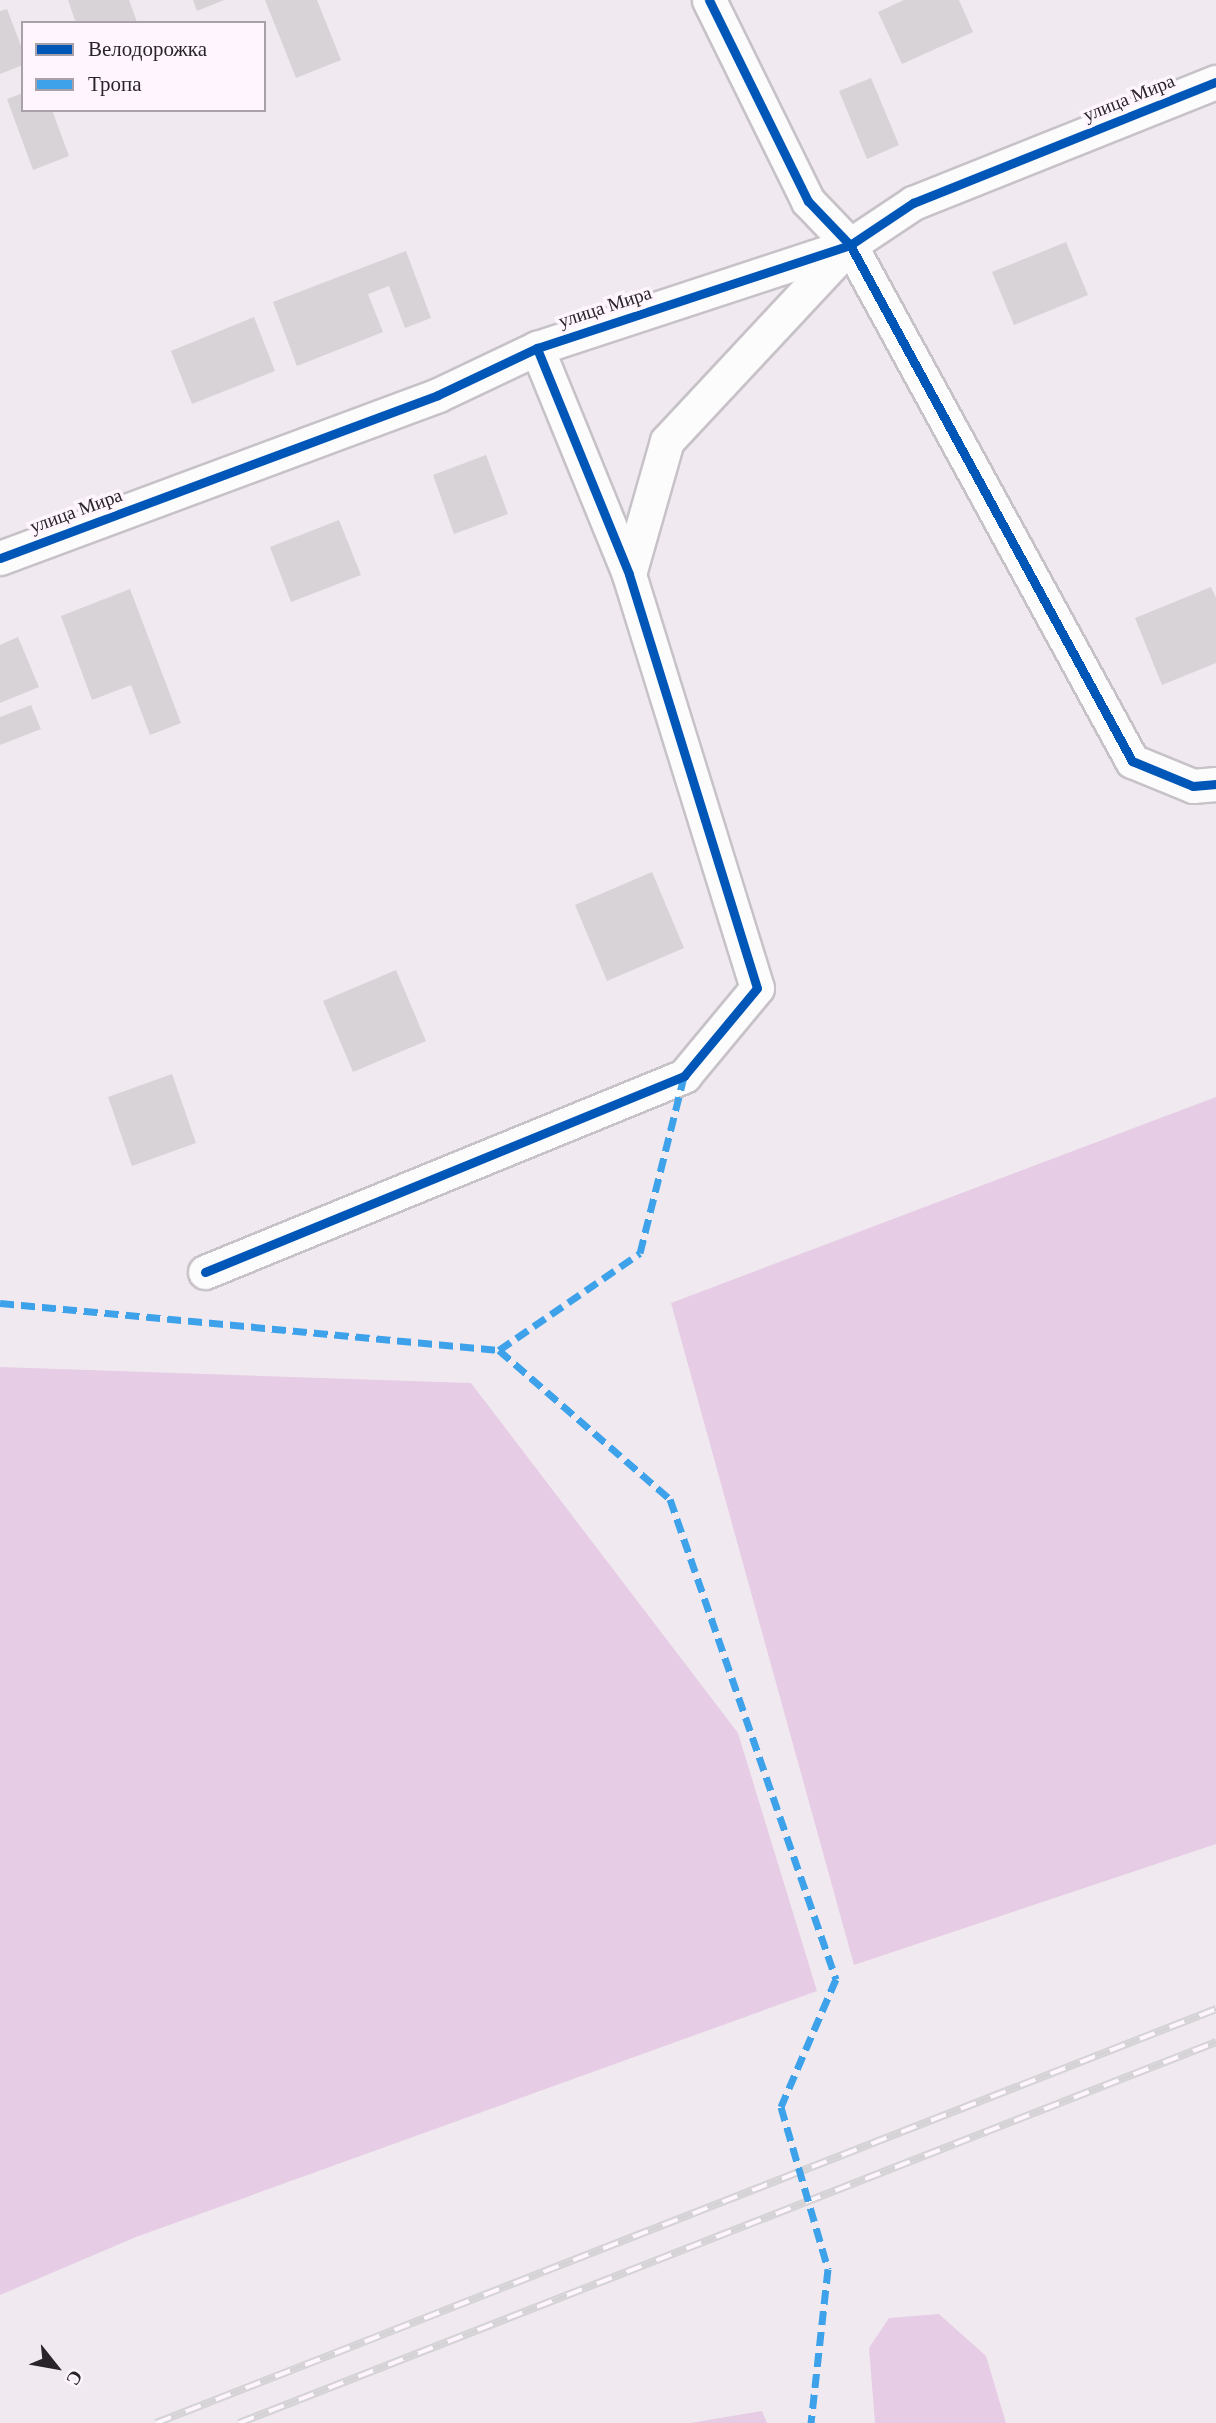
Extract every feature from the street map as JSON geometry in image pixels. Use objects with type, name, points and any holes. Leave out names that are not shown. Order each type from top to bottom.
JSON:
[{"type":"street","points":[[709,0],[808,201],[850,245],[1132,761],[1205,785]]},
{"type":"street","name":"улица Мира","points":[[0,558],[438,395],[537,348],[850,245],[913,203],[1216,82]]},
{"type":"street","points":[[629,574],[667,441],[850,245]]},
{"type":"street","points":[[205,1272],[684,1076],[757,988],[629,574],[537,348]]},
{"type":"shaded area","points":[[1216,1097],[1216,1844],[854,1965],[671,1303]]},
{"type":"shaded area","points":[[0,1367],[471,1383],[738,1733],[817,1991],[136,2237],[0,2295]]},
{"type":"shaded area","points":[[939,2314],[986,2356],[1006,2423],[875,2423],[869,2348],[889,2318]]},
{"type":"shaded area","points":[[762,2411],[767,2423],[690,2423]]},
{"type":"building","points":[[68,0],[129,0],[137,21],[75,21]]},
{"type":"building","points":[[193,0],[224,0],[197,11]]},
{"type":"building","points":[[265,0],[317,0],[341,60],[296,78]]},
{"type":"building","points":[[904,0],[959,0],[973,32],[902,64],[878,12]]},
{"type":"building","points":[[7,9],[21,46],[21,66],[0,74],[0,11]]},
{"type":"building","points":[[871,78],[899,145],[867,159],[839,91]]},
{"type":"building","points":[[21,94],[21,112],[53,112],[69,156],[33,170],[7,99]]},
{"type":"building","points":[[1066,242],[1088,295],[1014,325],[992,272]]},
{"type":"building","points":[[406,251],[431,318],[405,328],[389,286],[368,294],[383,332],[297,366],[273,302]]},
{"type":"building","points":[[254,317],[275,371],[192,404],[171,351]]},
{"type":"building","points":[[486,455],[508,514],[454,534],[433,475]]},
{"type":"building","points":[[339,520],[361,575],[291,602],[270,547]]},
{"type":"building","points":[[1211,587],[1216,598],[1216,663],[1162,685],[1135,618]]},
{"type":"building","points":[[130,589],[181,723],[150,735],[131,685],[92,700],[61,616]]},
{"type":"building","points":[[18,637],[39,687],[0,703],[0,645]]},
{"type":"building","points":[[31,705],[41,729],[0,745],[0,717]]},
{"type":"building","points":[[652,872],[684,948],[607,981],[575,905]]},
{"type":"building","points":[[396,970],[426,1041],[353,1072],[323,1001]]},
{"type":"building","points":[[172,1074],[196,1143],[132,1166],[108,1097]]},
{"type":"railway","points":[[156,2423],[1216,2009]]},
{"type":"railway","points":[[239,2423],[1216,2042]]},
{"type":"marked path","points":[[499,1350],[640,1253],[684,1076]]},
{"type":"marked path","points":[[0,1303],[499,1350],[670,1499],[836,1979],[781,2107],[828,2269],[811,2423]]},
{"type":"cycle path","points":[[709,0],[808,201],[850,245],[1132,761],[1193,786],[1216,784]]},
{"type":"cycle path","points":[[0,558],[438,395],[537,348],[850,245],[913,203],[1216,82]]},
{"type":"cycle path","points":[[205,1272],[684,1076],[757,988],[629,574],[537,348]]}]
